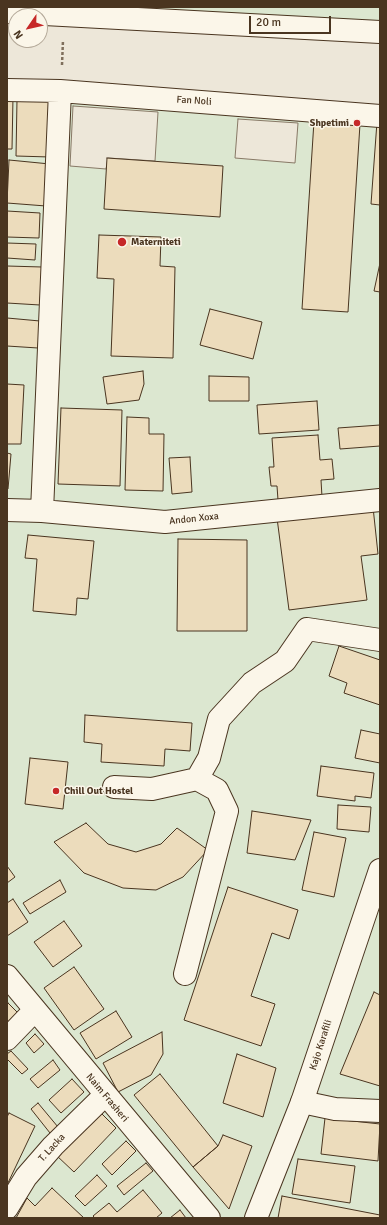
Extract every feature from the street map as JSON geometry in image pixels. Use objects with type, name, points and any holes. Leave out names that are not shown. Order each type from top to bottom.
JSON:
[{"type":"street","points":[[7,12],[65,10],[380,32]]},
{"type":"street","name":"Fan Noli","points":[[7,90],[60,91],[380,116]]},
{"type":"street","points":[[42,511],[60,91]]},
{"type":"street","name":"Andon Xoxa","points":[[7,510],[42,511],[165,522],[380,500]]},
{"type":"street","points":[[198,779],[209,758],[219,719],[252,683],[285,661],[307,629],[380,640]]},
{"type":"street","points":[[114,788],[152,789],[198,779],[216,790],[227,811],[185,974]]},
{"type":"street","name":"Kajo Karafili","points":[[256,1218],[302,1102],[380,870]]},
{"type":"street","name":"Naim Frasheri","points":[[7,976],[34,1011],[208,1218]]},
{"type":"street","points":[[7,1039],[34,1011]]},
{"type":"street","name":"T. Lacka","points":[[7,1208],[26,1177],[53,1146],[105,1095]]},
{"type":"street","points":[[302,1102],[335,1108],[380,1111]]},
{"type":"path","points":[[60,91],[65,10]]},
{"type":"green space","points":[[7,7],[380,7],[380,1218],[7,1218]]},
{"type":"shaded area","points":[[7,17],[8,48],[48,48],[48,18],[380,38],[380,109],[7,85]]},
{"type":"shaded area","points":[[73,106],[158,112],[155,161],[108,158],[106,169],[70,166]]},
{"type":"shaded area","points":[[238,119],[298,123],[295,163],[235,158]]},
{"type":"building","points":[[7,97],[13,97],[12,149],[7,149]]},
{"type":"building","points":[[17,100],[51,101],[50,157],[16,156]]},
{"type":"building","points":[[314,121],[360,124],[348,312],[302,309]]},
{"type":"building","points":[[377,122],[380,122],[380,205],[371,204]]},
{"type":"building","points":[[107,158],[223,166],[220,217],[104,209]]},
{"type":"building","points":[[9,160],[50,164],[46,206],[7,203]]},
{"type":"building","points":[[7,211],[40,213],[39,238],[7,237]]},
{"type":"building","points":[[99,235],[161,237],[160,266],[175,267],[173,358],[111,356],[114,279],[97,278]]},
{"type":"building","points":[[7,243],[36,244],[35,260],[7,258]]},
{"type":"building","points":[[380,263],[380,292],[374,291]]},
{"type":"building","points":[[7,266],[42,267],[40,305],[7,303]]},
{"type":"building","points":[[210,309],[262,322],[253,359],[200,345]]},
{"type":"building","points":[[7,318],[40,321],[38,348],[7,346]]},
{"type":"building","points":[[143,371],[144,384],[139,400],[107,404],[103,377]]},
{"type":"building","points":[[209,376],[249,377],[249,401],[209,401]]},
{"type":"building","points":[[7,384],[24,385],[21,444],[7,444]]},
{"type":"building","points":[[317,401],[319,430],[259,434],[257,405]]},
{"type":"building","points":[[61,408],[122,410],[120,486],[58,484]]},
{"type":"building","points":[[127,417],[149,418],[149,434],[164,434],[163,491],[125,490]]},
{"type":"building","points":[[380,425],[380,446],[340,449],[338,428]]},
{"type":"building","points":[[318,435],[320,460],[332,459],[334,479],[321,480],[322,497],[278,500],[277,486],[271,486],[269,467],[274,467],[272,438]]},
{"type":"building","points":[[7,453],[11,454],[8,489],[7,489]]},
{"type":"building","points":[[190,457],[192,492],[172,494],[169,458]]},
{"type":"building","points":[[373,507],[378,554],[361,556],[367,600],[289,610],[277,518]]},
{"type":"building","points":[[28,535],[94,541],[88,599],[77,598],[76,615],[33,611],[37,559],[25,558]]},
{"type":"building","points":[[178,539],[247,540],[247,631],[177,631]]},
{"type":"building","points":[[339,646],[380,660],[380,705],[344,693],[347,683],[329,676]]},
{"type":"building","points":[[85,715],[192,723],[190,751],[165,749],[164,766],[101,762],[102,744],[84,742]]},
{"type":"building","points":[[361,730],[380,734],[380,763],[355,758]]},
{"type":"building","points":[[30,758],[68,762],[63,809],[25,804]]},
{"type":"building","points":[[321,766],[374,773],[371,798],[355,796],[355,801],[317,796]]},
{"type":"building","points":[[338,805],[371,807],[369,832],[337,829]]},
{"type":"building","points":[[252,811],[311,820],[295,860],[247,853]]},
{"type":"building","points":[[86,823],[108,844],[136,852],[161,844],[177,828],[208,850],[183,877],[156,890],[123,888],[84,873],[54,842]]},
{"type":"building","points":[[314,832],[346,838],[334,897],[302,890]]},
{"type":"building","points":[[7,866],[15,877],[7,883]]},
{"type":"building","points":[[60,880],[66,892],[30,914],[23,903]]},
{"type":"building","points":[[228,887],[298,910],[289,939],[272,933],[251,996],[275,1004],[261,1046],[184,1020]]},
{"type":"building","points":[[13,899],[28,922],[7,936],[7,903]]},
{"type":"building","points":[[64,921],[82,946],[53,967],[34,942]]},
{"type":"building","points":[[74,967],[104,1009],[74,1030],[44,988]]},
{"type":"building","points":[[374,992],[380,995],[380,1086],[340,1074]]},
{"type":"building","points":[[8,1003],[20,1015],[7,1027],[7,1004]]},
{"type":"building","points":[[116,1011],[132,1037],[96,1059],[80,1033]]},
{"type":"building","points":[[162,1032],[163,1054],[151,1075],[118,1092],[103,1063]]},
{"type":"building","points":[[35,1034],[44,1044],[34,1053],[26,1043]]},
{"type":"building","points":[[11,1051],[28,1069],[22,1074],[7,1059],[7,1054]]},
{"type":"building","points":[[237,1054],[276,1068],[263,1117],[223,1103]]},
{"type":"building","points":[[53,1060],[60,1070],[38,1088],[30,1079]]},
{"type":"building","points":[[160,1074],[218,1146],[193,1167],[134,1095]]},
{"type":"building","points":[[72,1079],[84,1092],[61,1113],[49,1100]]},
{"type":"building","points":[[38,1103],[58,1127],[50,1133],[31,1109]]},
{"type":"building","points":[[98,1110],[116,1128],[74,1172],[56,1155]]},
{"type":"building","points":[[9,1113],[35,1126],[7,1185],[7,1117]]},
{"type":"building","points":[[325,1118],[380,1124],[378,1161],[321,1154]]},
{"type":"building","points":[[223,1135],[252,1146],[229,1209],[193,1167],[218,1146]]},
{"type":"building","points":[[126,1141],[136,1151],[112,1175],[102,1164]]},
{"type":"building","points":[[298,1159],[355,1166],[350,1203],[292,1194]]},
{"type":"building","points":[[146,1163],[153,1171],[124,1195],[117,1186]]},
{"type":"building","points":[[97,1175],[107,1186],[85,1206],[75,1196]]},
{"type":"building","points":[[52,1188],[84,1218],[16,1218],[27,1198],[35,1206]]},
{"type":"building","points":[[143,1190],[162,1213],[156,1218],[95,1218],[93,1216],[109,1203],[117,1212]]},
{"type":"building","points":[[282,1196],[380,1215],[380,1218],[278,1218]]},
{"type":"building","points":[[180,1210],[186,1218],[170,1218]]},
{"type":"place","name":"Shpetimi","points":[[357,123]]},
{"type":"place","name":"Materniteti","points":[[122,242]]},
{"type":"place","name":"Chill Out Hostel","points":[[56,791]]}]
